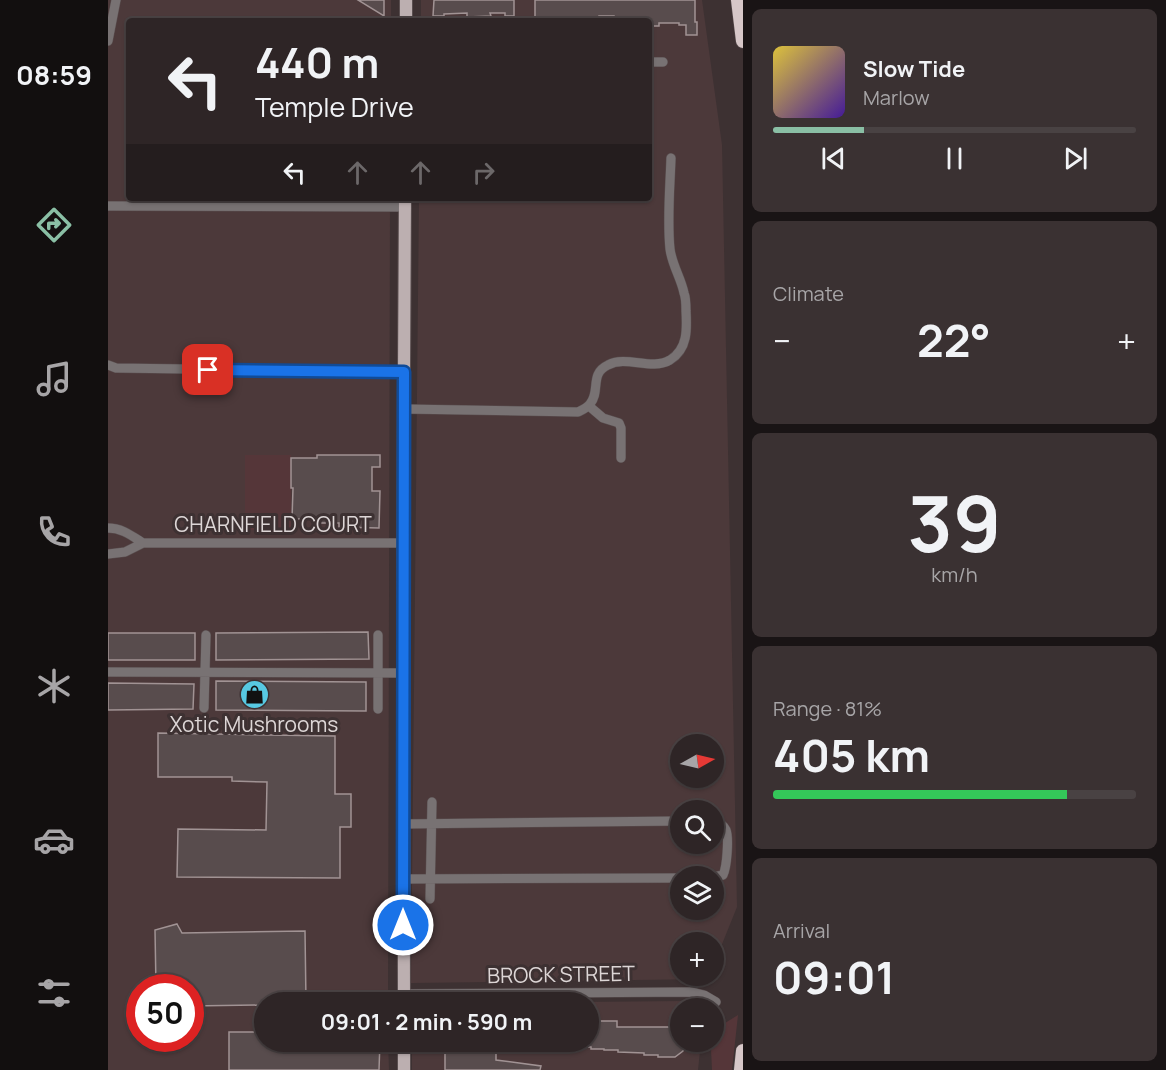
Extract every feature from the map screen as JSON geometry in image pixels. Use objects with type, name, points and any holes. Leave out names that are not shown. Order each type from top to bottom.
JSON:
[{"type":"highway","points":[[738,0],[743,40]]},
{"type":"highway","points":[[741,1070],[743,1051]]},
{"type":"main road","points":[[406,0],[406,18]]},
{"type":"main road","points":[[404,992],[405,203]]},
{"type":"main road","points":[[404,1052],[404,1070]]},
{"type":"street","points":[[108,41],[116,0]]},
{"type":"street","points":[[652,62],[663,62]]},
{"type":"street","points":[[404,409],[578,412],[589,406],[593,398],[596,376],[599,370],[610,363],[661,364],[679,353],[684,345],[687,330],[685,293],[671,256],[670,158]]},
{"type":"street","points":[[108,206],[405,203]]},
{"type":"street","points":[[108,365],[116,368],[404,372]]},
{"type":"street","points":[[589,406],[603,418],[619,423],[621,458]]},
{"type":"street","name":"CHARNFIELD COURT","points":[[108,528],[117,528],[143,543]]},
{"type":"street","name":"CHARNFIELD COURT","points":[[108,554],[124,552],[143,543],[403,543]]},
{"type":"street","points":[[204,708],[206,635]]},
{"type":"street","points":[[378,635],[378,709]]},
{"type":"street","points":[[108,672],[403,673]]},
{"type":"street","points":[[430,899],[432,802]]},
{"type":"street","points":[[403,824],[670,821]]},
{"type":"street","points":[[724,828],[727,837],[724,872]]},
{"type":"street","points":[[403,879],[670,878]]},
{"type":"street","name":"BROCK STREET","points":[[599,994],[692,992],[709,998]]},
{"type":"shaded area","points":[[108,0],[391,0],[391,18],[126,18],[126,201],[390,201],[388,992],[254,992],[254,1052],[388,1052],[389,1070],[108,1070]]},
{"type":"shaded area","points":[[421,0],[702,0],[722,145],[737,907],[724,939],[724,932],[670,932],[670,980],[411,983],[419,201],[652,201],[652,18],[421,18]]},
{"type":"shaded area","points":[[245,455],[291,455],[291,530],[245,530]]},
{"type":"shaded area","points":[[670,1001],[670,1052],[700,1052],[698,1070],[412,1070],[412,1052],[599,1052],[599,1002]]},
{"type":"shaded area","points":[[738,1015],[732,1070],[712,1070],[711,1052],[724,1052],[725,1023]]},
{"type":"building","points":[[358,0],[384,0],[384,16]]},
{"type":"building","points":[[434,0],[514,0],[514,16],[505,16],[505,13],[490,13],[491,16],[467,17],[467,13],[433,16]]},
{"type":"building","points":[[535,0],[695,0],[697,35],[686,35],[686,25],[679,25],[679,23],[659,23],[659,26],[652,26],[652,18],[599,16],[599,18],[535,18]]},
{"type":"building","points":[[317,455],[380,455],[380,467],[372,467],[372,491],[380,491],[379,528],[339,527],[339,523],[314,523],[314,519],[292,519],[291,458],[317,458]]},
{"type":"building","points":[[368,632],[369,659],[216,660],[216,633]]},
{"type":"building","points":[[108,633],[195,633],[195,660],[108,660]]},
{"type":"building","points":[[216,681],[366,682],[366,711],[216,710]]},
{"type":"building","points":[[108,683],[194,684],[193,709],[108,710]]},
{"type":"building","points":[[158,733],[335,736],[335,794],[351,794],[351,827],[340,827],[340,878],[177,877],[178,829],[266,830],[267,782],[232,781],[232,777],[158,777]]},
{"type":"building","points":[[177,924],[182,933],[305,931],[306,992],[254,992],[254,1005],[204,1006],[204,974],[156,974],[155,930]]},
{"type":"building","points":[[599,1021],[617,1021],[617,1027],[670,1027],[670,1052],[682,1052],[675,1057],[658,1057],[658,1055],[599,1049]]},
{"type":"building","points":[[229,1032],[254,1032],[254,1052],[380,1052],[379,1070],[229,1070]]},
{"type":"building","points":[[445,1052],[496,1052],[496,1060],[541,1066],[540,1070],[445,1070]]},
{"type":"place","name":"Xotic Mushrooms","points":[[254,694]]},
{"type":"route","points":[[208,370],[404,372],[403,925]]}]
